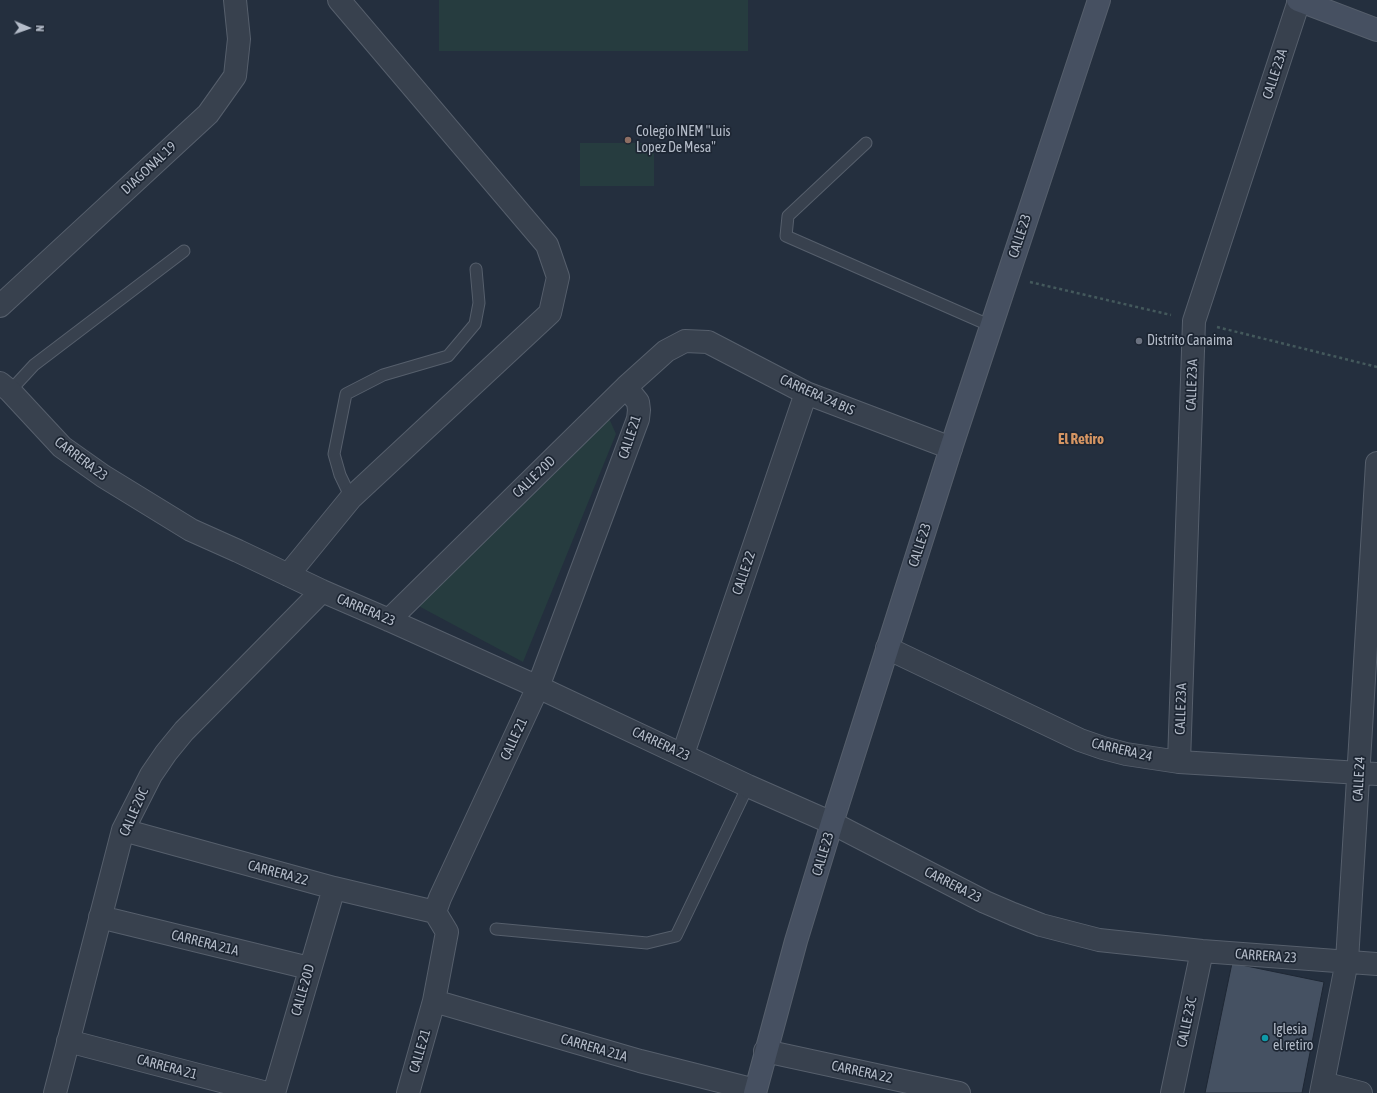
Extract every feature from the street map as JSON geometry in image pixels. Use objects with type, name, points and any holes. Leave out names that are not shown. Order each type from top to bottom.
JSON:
[{"type":"street","name":"DIAGONAL 19","points":[[0,306],[208,114],[235,76],[239,39],[235,0]]},
{"type":"street","points":[[288,575],[351,498],[550,313],[558,277],[546,245],[339,0]]},
{"type":"street","name":"CALLE 23","points":[[755,1092],[796,941],[832,823],[951,448],[1099,0]]},
{"type":"street","points":[[1299,0],[1377,30]]},
{"type":"street","name":"CALLE 23A","points":[[1179,762],[1194,321],[1299,0]]},
{"type":"street","name":"CARRERA 24 BIS","points":[[685,341],[708,342],[806,393],[951,448]]},
{"type":"street","name":"CALLE 20D","points":[[389,620],[626,387],[666,351],[685,341]]},
{"type":"street","name":"CARRERA 23","points":[[5,387],[62,447],[103,476],[191,530],[322,591],[538,687],[683,754],[748,786],[832,823],[985,902],[1041,925],[1099,940],[1202,951],[1377,964]]},
{"type":"street","name":"CALLE 21","points":[[408,1093],[434,1001],[447,932],[435,912],[443,891],[538,687],[638,419],[638,402],[626,387]]},
{"type":"street","name":"CALLE 22","points":[[683,754],[806,393]]},
{"type":"street","name":"CALLE 24","points":[[1322,1088],[1347,961],[1368,773],[1377,463]]},
{"type":"street","name":"CALLE 20C","points":[[55,1093],[123,830],[151,775],[184,732],[322,591]]},
{"type":"street","name":"CARRERA 24","points":[[888,648],[1080,740],[1126,754],[1179,762],[1368,773]]},
{"type":"street","name":"CARRERA 22","points":[[123,830],[334,888],[435,912]]},
{"type":"street","name":"CALLE 20D","points":[[274,1093],[309,968],[334,888]]},
{"type":"street","name":"CARRERA 21A","points":[[100,917],[309,968]]},
{"type":"street","name":"CALLE 23C","points":[[1172,1093],[1202,951]]},
{"type":"street","name":"CARRERA 21A","points":[[434,1001],[640,1061],[755,1092]]},
{"type":"street","name":"CARRERA 21","points":[[68,1041],[267,1093]]},
{"type":"street","name":"CARRERA 22","points":[[765,1051],[959,1093]]},
{"type":"street","points":[[1322,1088],[1361,1093]]},
{"type":"lane","points":[[866,143],[788,216],[786,236],[991,326]]},
{"type":"lane","points":[[5,387],[184,251]]},
{"type":"lane","points":[[351,498],[340,476],[334,454],[346,394],[383,375],[448,356],[475,324],[479,303],[476,269]]},
{"type":"lane","points":[[496,929],[647,943],[676,936],[748,786]]},
{"type":"green space","points":[[439,0],[748,0],[748,51],[439,51]]},
{"type":"green space","points":[[580,143],[654,143],[654,186],[580,186]]},
{"type":"green space","points":[[608,416],[616,434],[523,662],[413,603]]},
{"type":"building","name":"Iglesia el retiro","points":[[1232,963],[1324,982],[1302,1093],[1205,1093]]},
{"type":"place","name":"Colegio INEM \"Luis Lopez De Mesa\"","points":[[628,140]]},
{"type":"place","name":"Distrito Canaima","points":[[1139,341]]},
{"type":"place","name":"Iglesia el retiro","points":[[1265,1038]]},
{"type":"district","name":"El Retiro","points":[[1081,439]]}]
